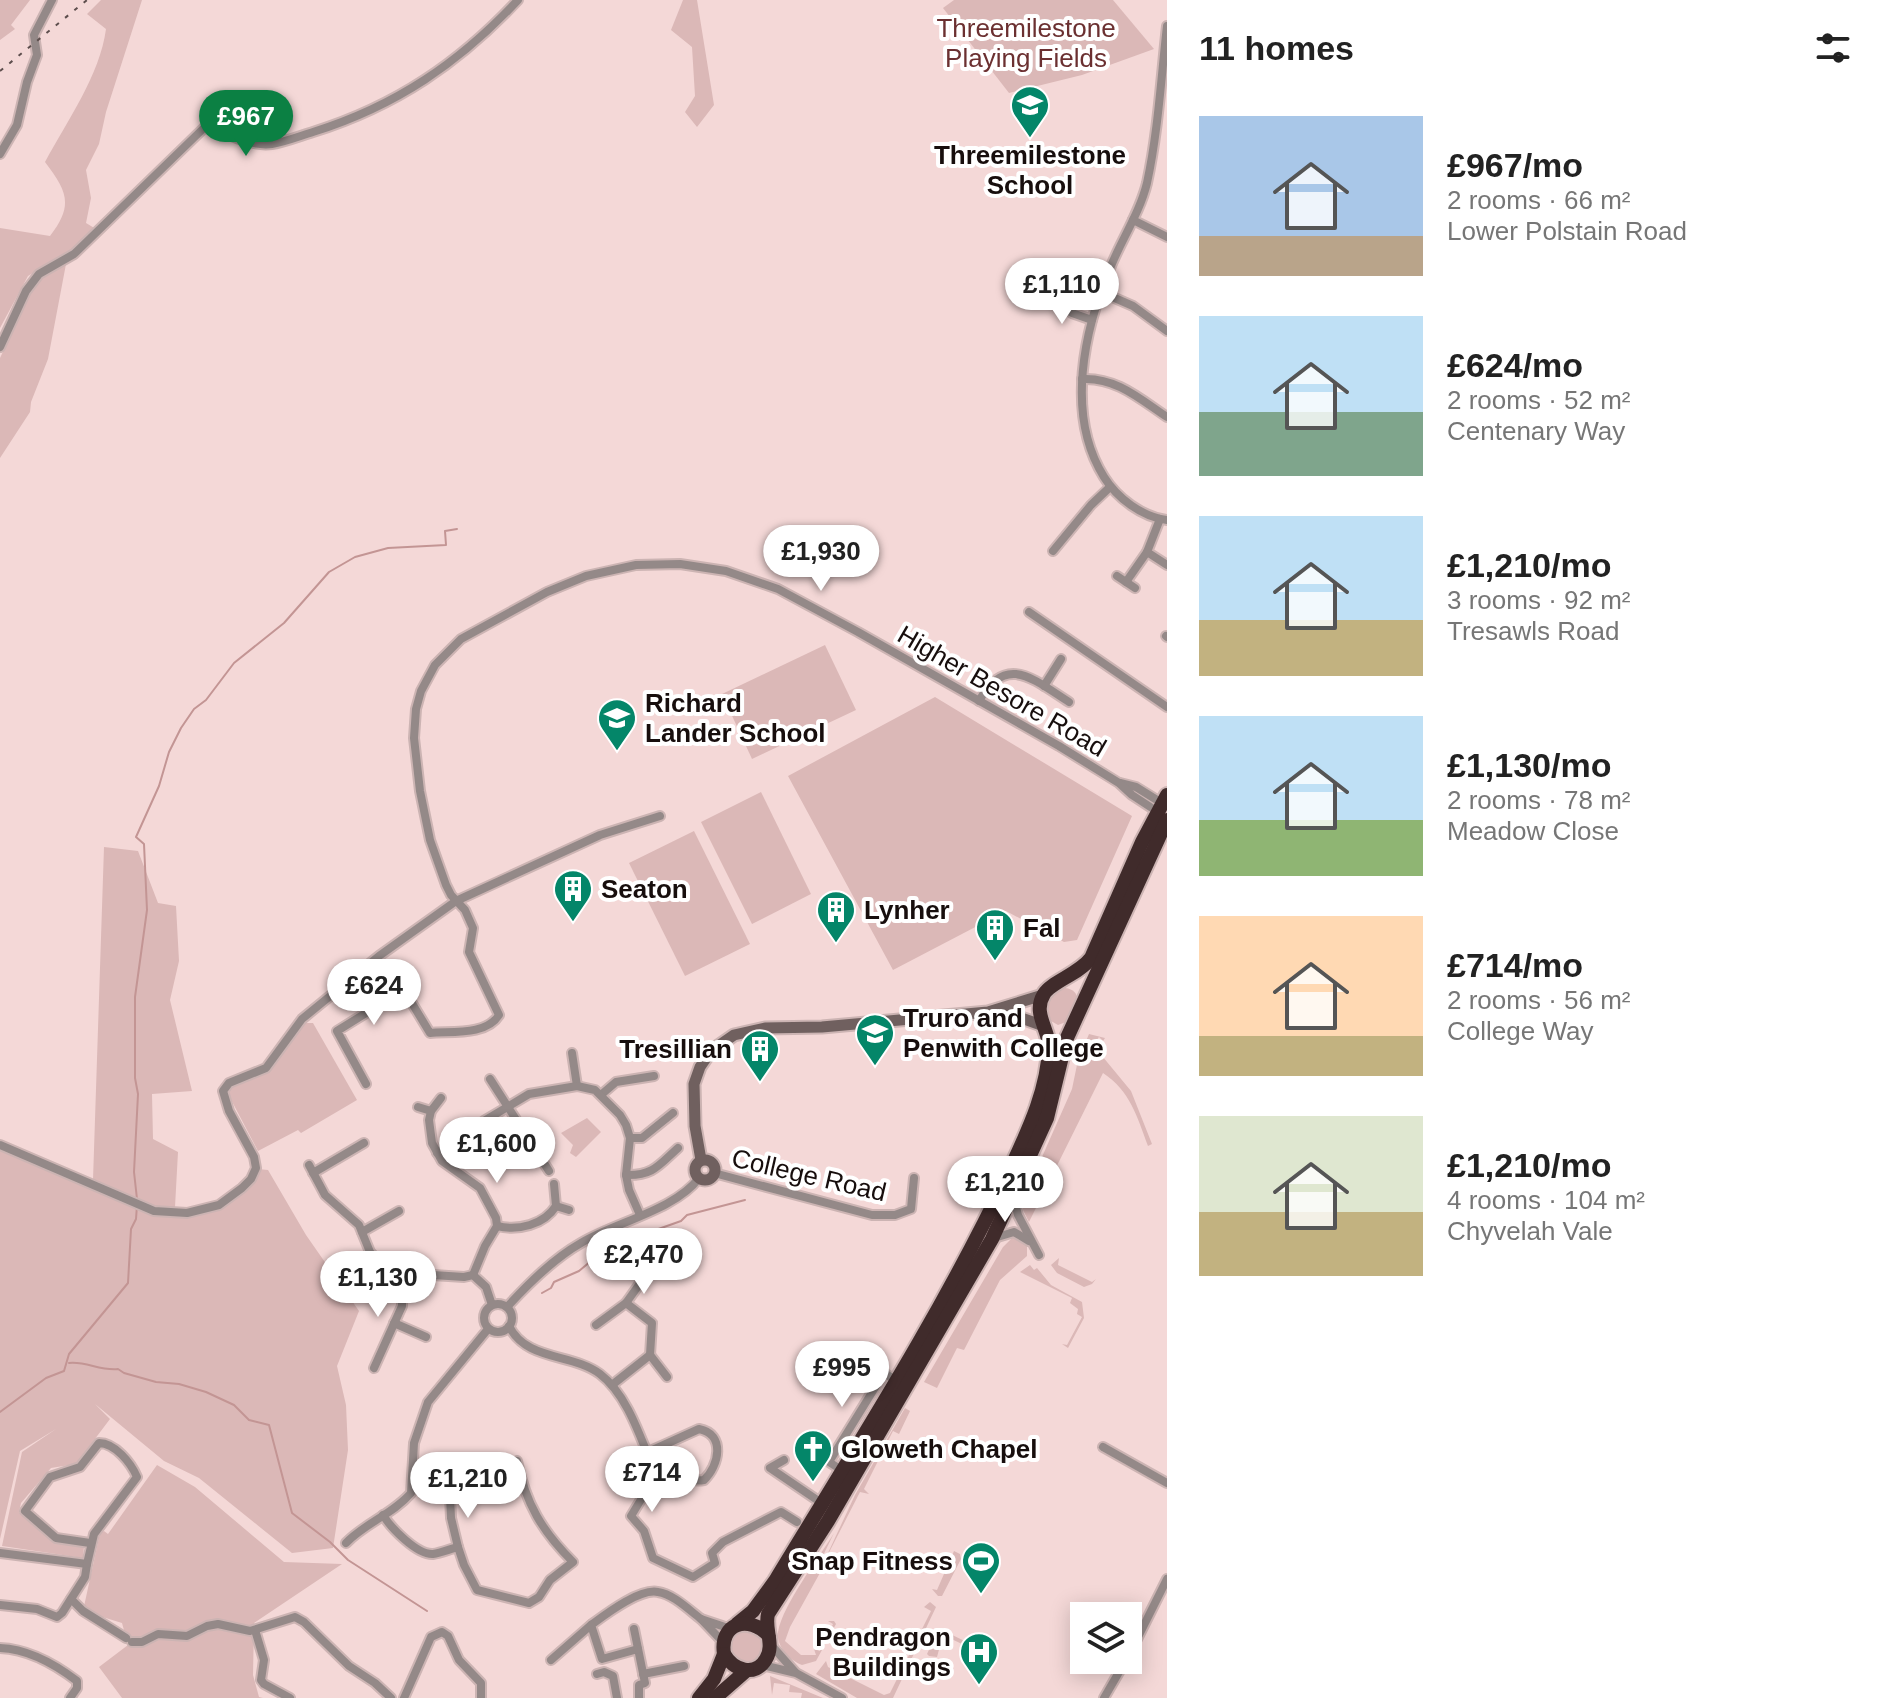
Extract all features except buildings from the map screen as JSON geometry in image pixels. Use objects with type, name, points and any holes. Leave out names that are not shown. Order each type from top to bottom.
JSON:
[{"type":"highway","points":[[699,1698],[714,1679],[728,1638],[761,1602],[823,1504],[961,1269],[1022,1142],[1044,1080],[1049,1045],[1039,1012],[1043,995],[1079,971],[1091,958],[1165,809]]},
{"type":"highway","points":[[715,1698],[767,1658],[768,1614],[828,1521],[992,1239],[1047,1118],[1071,1028],[1165,809]]},
{"type":"highway","points":[[1056,985],[1074,986],[1085,1000]]},
{"type":"highway","points":[[1044,1026],[1071,1028]]},
{"type":"highway","points":[[728,1638],[748,1623],[756,1625],[769,1639]]},
{"type":"highway","points":[[728,1638],[734,1667],[754,1668]]},
{"type":"street","points":[[0,154],[17,125],[37,55],[34,35],[52,0]]},
{"type":"street","points":[[0,347],[26,291],[39,274],[74,254],[207,125],[245,141],[270,145],[351,120],[420,84],[484,36],[518,0]]},
{"type":"street","points":[[1126,582],[1147,552],[1163,520],[1142,512],[1110,487],[1099,469],[1087,436],[1082,379],[1092,320],[1101,292],[1147,185],[1166,67],[1167,26]]},
{"type":"street","points":[[1133,220],[1167,237]]},
{"type":"street","points":[[1101,292],[1133,306],[1167,331]]},
{"type":"street","points":[[1047,297],[1072,313],[1092,320]]},
{"type":"street","points":[[1082,379],[1099,379],[1118,385],[1167,417]]},
{"type":"street","points":[[1053,551],[1061,534],[1110,487]]},
{"type":"street","points":[[1147,552],[1167,565]]},
{"type":"street","name":"Higher Besore Road","points":[[366,1084],[337,1031],[395,995],[407,995],[430,1033],[479,1029],[497,1020],[499,1015],[469,952],[473,928],[440,870],[425,820],[414,725],[421,691],[435,665],[461,639],[561,586],[600,572],[636,565],[680,564],[726,571],[762,583],[798,599],[979,701],[1119,783],[1132,795],[1165,809]]},
{"type":"street","points":[[1117,576],[1135,588]]},
{"type":"street","points":[[1029,612],[1167,707]]},
{"type":"street","points":[[1044,686],[1061,659]]},
{"type":"street","points":[[979,701],[992,681],[1007,673],[1019,674],[1069,702]]},
{"type":"street","points":[[0,1145],[161,1212],[187,1213],[219,1205],[242,1188],[256,1168],[254,1157],[229,1111],[223,1091],[229,1083],[266,1068],[302,1019],[379,956],[456,901],[600,835],[660,816]]},
{"type":"street","points":[[988,1012],[1043,995]]},
{"type":"street","points":[[699,1178],[695,1169],[701,1160],[695,1126],[694,1084],[700,1067],[711,1051],[734,1035],[765,1028],[822,1027],[988,1012],[1010,1014],[1044,1026]]},
{"type":"street","points":[[572,1053],[577,1086]]},
{"type":"street","points":[[602,1094],[616,1082],[654,1076]]},
{"type":"street","points":[[490,1079],[547,1168],[556,1163]]},
{"type":"street","points":[[484,1121],[529,1094],[577,1086],[587,1086],[602,1094],[620,1115],[630,1138],[626,1175],[640,1215]]},
{"type":"street","points":[[441,1098],[431,1111],[429,1133],[437,1153],[450,1168],[480,1188],[492,1207],[497,1226],[473,1275]]},
{"type":"street","points":[[418,1107],[431,1111]]},
{"type":"street","points":[[630,1138],[642,1138],[673,1113]]},
{"type":"street","points":[[437,1153],[469,1134]]},
{"type":"street","points":[[364,1143],[311,1169],[325,1195],[351,1216],[376,1261],[390,1271],[402,1273],[473,1275]]},
{"type":"street","points":[[626,1175],[643,1175],[653,1171],[678,1148]]},
{"type":"street","points":[[507,1307],[568,1251],[599,1233],[677,1199],[699,1178],[709,1179],[714,1173],[711,1162],[701,1160]]},
{"type":"street","name":"College Road","points":[[714,1173],[882,1216],[911,1209],[914,1178]]},
{"type":"street","points":[[497,1226],[517,1228],[544,1219],[556,1206],[554,1184]]},
{"type":"street","points":[[1013,1196],[1030,1241],[1039,1255]]},
{"type":"street","points":[[556,1206],[569,1210]]},
{"type":"street","points":[[362,1232],[399,1211]]},
{"type":"street","points":[[992,1239],[1014,1232],[1030,1241]]},
{"type":"street","points":[[374,1368],[402,1306],[402,1273]]},
{"type":"street","points":[[473,1275],[486,1287],[492,1305]]},
{"type":"street","points":[[596,1325],[626,1303],[641,1282]]},
{"type":"street","points":[[626,1303],[652,1323],[650,1355],[667,1377]]},
{"type":"street","points":[[488,1329],[484,1315],[492,1305],[507,1307],[512,1314],[509,1326],[512,1332],[534,1350],[583,1363],[612,1385],[626,1406],[656,1475]]},
{"type":"street","points":[[394,1323],[426,1337]]},
{"type":"street","points":[[488,1329],[499,1332],[509,1326]]},
{"type":"street","points":[[346,1543],[411,1493],[414,1443],[428,1402],[488,1329]]},
{"type":"street","points":[[612,1385],[650,1355]]},
{"type":"street","points":[[843,1471],[829,1462],[886,1368],[897,1381]]},
{"type":"street","points":[[646,1453],[699,1429],[711,1434],[716,1442],[716,1464],[704,1480],[698,1482],[678,1475],[656,1475]]},
{"type":"street","points":[[0,1605],[37,1609],[57,1617],[62,1613],[85,1577],[94,1534],[137,1477],[122,1455],[105,1443],[99,1443],[74,1471],[50,1477],[25,1511],[56,1538],[90,1543]]},
{"type":"street","points":[[1103,1447],[1167,1483]]},
{"type":"street","points":[[784,1460],[766,1471],[823,1504]]},
{"type":"street","points":[[450,1496],[451,1518],[458,1547],[477,1590],[529,1603],[539,1597],[550,1580],[576,1566],[540,1526],[532,1502],[522,1486],[517,1461]]},
{"type":"street","points":[[656,1475],[631,1516],[644,1531],[653,1558],[693,1577],[715,1563],[712,1553],[723,1542],[780,1507],[797,1522]]},
{"type":"street","points":[[383,1515],[393,1531],[423,1552],[431,1554],[458,1547]]},
{"type":"street","points":[[0,1553],[87,1564]]},
{"type":"street","points":[[1142,1628],[1167,1579]]},
{"type":"street","points":[[551,1660],[591,1625],[636,1596],[648,1592],[669,1596],[728,1638]]},
{"type":"street","points":[[71,1599],[83,1611],[129,1640],[142,1642],[158,1634],[187,1636],[218,1624],[255,1630],[295,1617],[349,1666],[375,1683],[385,1696]]},
{"type":"street","points":[[701,1619],[728,1638]]},
{"type":"street","points":[[591,1625],[602,1659],[601,1673],[613,1676],[617,1698]]},
{"type":"street","points":[[634,1629],[645,1683],[639,1685],[639,1698]]},
{"type":"street","points":[[255,1630],[264,1660],[261,1680],[290,1698]]},
{"type":"street","points":[[404,1698],[431,1637],[442,1632],[448,1636],[459,1660],[481,1683],[481,1698]]},
{"type":"street","points":[[769,1639],[776,1653],[796,1673],[842,1698]]},
{"type":"street","points":[[0,1648],[51,1663],[77,1681],[77,1688],[70,1698]]},
{"type":"street","points":[[602,1659],[638,1649]]},
{"type":"street","points":[[643,1674],[684,1666]]},
{"type":"street","points":[[754,1668],[796,1673]]},
{"type":"street","points":[[1106,1695],[1118,1674]]},
{"type":"green space","points":[[0,0],[30,0],[11,25],[15,29],[0,40]]},
{"type":"green space","points":[[101,0],[142,0],[106,112],[99,144],[86,170],[91,198],[86,223],[96,229],[80,244],[28,276],[0,328],[0,228],[50,236],[58,225],[65,198],[45,162],[82,97],[103,46],[106,29],[87,14]]},
{"type":"green space","points":[[683,0],[697,0],[714,105],[697,127],[685,112],[695,96],[692,47],[671,30]]},
{"type":"green space","name":"Threemilestone Playing Fields","points":[[954,0],[1113,0],[1154,49],[1082,75],[1009,93],[943,8]]},
{"type":"green space","points":[[66,264],[48,359],[30,412],[0,458],[0,358],[30,294],[41,278]]},
{"type":"green space","points":[[825,645],[856,710],[752,759],[722,694]]},
{"type":"green space","points":[[935,697],[1132,816],[1077,940],[1064,942],[1006,911],[893,970],[788,776]]},
{"type":"green space","points":[[761,792],[811,894],[752,924],[701,822]]},
{"type":"green space","points":[[694,831],[750,944],[685,976],[629,863]]},
{"type":"green space","points":[[104,847],[138,851],[158,903],[176,906],[179,961],[170,1000],[192,1091],[152,1094],[153,1139],[178,1152],[175,1207],[158,1207],[93,1180]]},
{"type":"green space","points":[[1065,988],[1075,993],[1077,1002],[1066,1022],[1058,1025],[1051,1021],[1048,1005],[1055,993]]},
{"type":"green space","points":[[304,1023],[313,1023],[357,1100],[301,1133],[298,1130],[258,1151],[227,1092],[231,1086],[267,1072]]},
{"type":"green space","points":[[1089,1034],[1105,1038],[1103,1041],[1099,1037],[1093,1045],[1131,1091],[1152,1144],[1148,1146],[1126,1096],[1103,1073],[1029,1222],[1023,1210],[1023,1200],[1072,1089],[1078,1060]]},
{"type":"green space","points":[[587,1118],[601,1132],[576,1157],[570,1153],[573,1145],[561,1133]]},
{"type":"green space","points":[[0,1145],[161,1212],[199,1210],[219,1205],[258,1169],[268,1170],[306,1235],[359,1311],[337,1366],[346,1405],[348,1450],[333,1548],[292,1553],[199,1478],[164,1461],[95,1404],[110,1419],[76,1464],[51,1468],[21,1503],[19,1512],[48,1535],[84,1546],[83,1558],[2,1546],[22,1452],[56,1429],[20,1451],[0,1539]]},
{"type":"green space","points":[[1014,1236],[1027,1242],[1027,1256],[1000,1280],[964,1350],[957,1348],[937,1388],[924,1382],[1003,1247]]},
{"type":"green space","points":[[670,1238],[678,1239],[680,1245],[676,1273],[644,1248]]},
{"type":"green space","points":[[1059,1258],[1058,1265],[1092,1282],[1096,1279],[1092,1284],[1084,1287],[1057,1273],[1051,1265]]},
{"type":"green space","points":[[1030,1265],[1034,1270],[1037,1268],[1051,1285],[1082,1302],[1084,1318],[1068,1348],[1062,1344],[1067,1345],[1082,1317],[1070,1303],[1072,1298],[1020,1272]]},
{"type":"green space","points":[[905,1408],[910,1411],[899,1434],[893,1431],[864,1489],[869,1494],[860,1492],[821,1568],[855,1495]]},
{"type":"green space","points":[[157,1465],[195,1487],[284,1562],[342,1564],[254,1623],[253,1675],[259,1697],[263,1698],[122,1698],[99,1667],[128,1645],[122,1623],[83,1611],[100,1533],[104,1531],[108,1534]]},
{"type":"green space","points":[[834,1533],[817,1568],[821,1571],[785,1641],[801,1655],[816,1655],[814,1649],[820,1651],[833,1624],[828,1621],[836,1624],[816,1661],[802,1665],[784,1652],[778,1632],[794,1595]]},
{"type":"green space","points":[[954,1551],[960,1554],[961,1559],[942,1596],[938,1596],[932,1589],[937,1590]]},
{"type":"green space","points":[[930,1602],[936,1607],[893,1698],[857,1698],[816,1674],[826,1661],[828,1667],[884,1695],[890,1693],[931,1611],[924,1607]]},
{"type":"green space","points":[[747,1630],[759,1635],[764,1647],[759,1659],[747,1664],[735,1659],[730,1647],[735,1635]]},
{"type":"green space","points":[[944,1631],[981,1649],[981,1653],[943,1635],[937,1657],[929,1656],[927,1654],[935,1637]]},
{"type":"green space","points":[[770,1676],[823,1698],[801,1698],[802,1693],[789,1692],[790,1685],[774,1683],[772,1695]]},
{"type":"waterway","points":[[137,1199],[134,1172],[138,1094],[135,1078],[135,997],[147,910],[144,844],[136,837],[159,786],[169,752],[194,709],[206,700],[234,663],[284,623],[329,572],[355,557],[388,548],[446,545],[445,531],[457,529]]},
{"type":"waterway","points":[[542,1293],[554,1282],[579,1271],[597,1256],[608,1250],[615,1251],[633,1238],[681,1221],[687,1215],[745,1200]]},
{"type":"waterway","points":[[0,1412],[46,1378],[64,1371],[69,1354],[128,1283],[131,1229],[136,1219],[137,1205]]},
{"type":"waterway","points":[[69,1363],[118,1369],[156,1382],[179,1384],[206,1392],[234,1405],[249,1420],[269,1425],[292,1513],[348,1560],[427,1611]]},
{"type":"railway","points":[[0,71],[87,0]]},
{"type":"place","name":"Threemilestone School","points":[[1030,139]]},
{"type":"place","name":"Richard Lander School","points":[[617,752]]},
{"type":"place","name":"Seaton","points":[[573,923]]},
{"type":"place","name":"Lynher","points":[[836,944]]},
{"type":"place","name":"Fal","points":[[995,962]]},
{"type":"place","name":"Truro and Penwith College","points":[[875,1067]]},
{"type":"place","name":"Tresillian","points":[[760,1083]]},
{"type":"place","name":"Gloweth Chapel","points":[[813,1483]]},
{"type":"place","name":"Snap Fitness","points":[[981,1595]]},
{"type":"place","name":"Pendragon Buildings","points":[[979,1686]]}]
